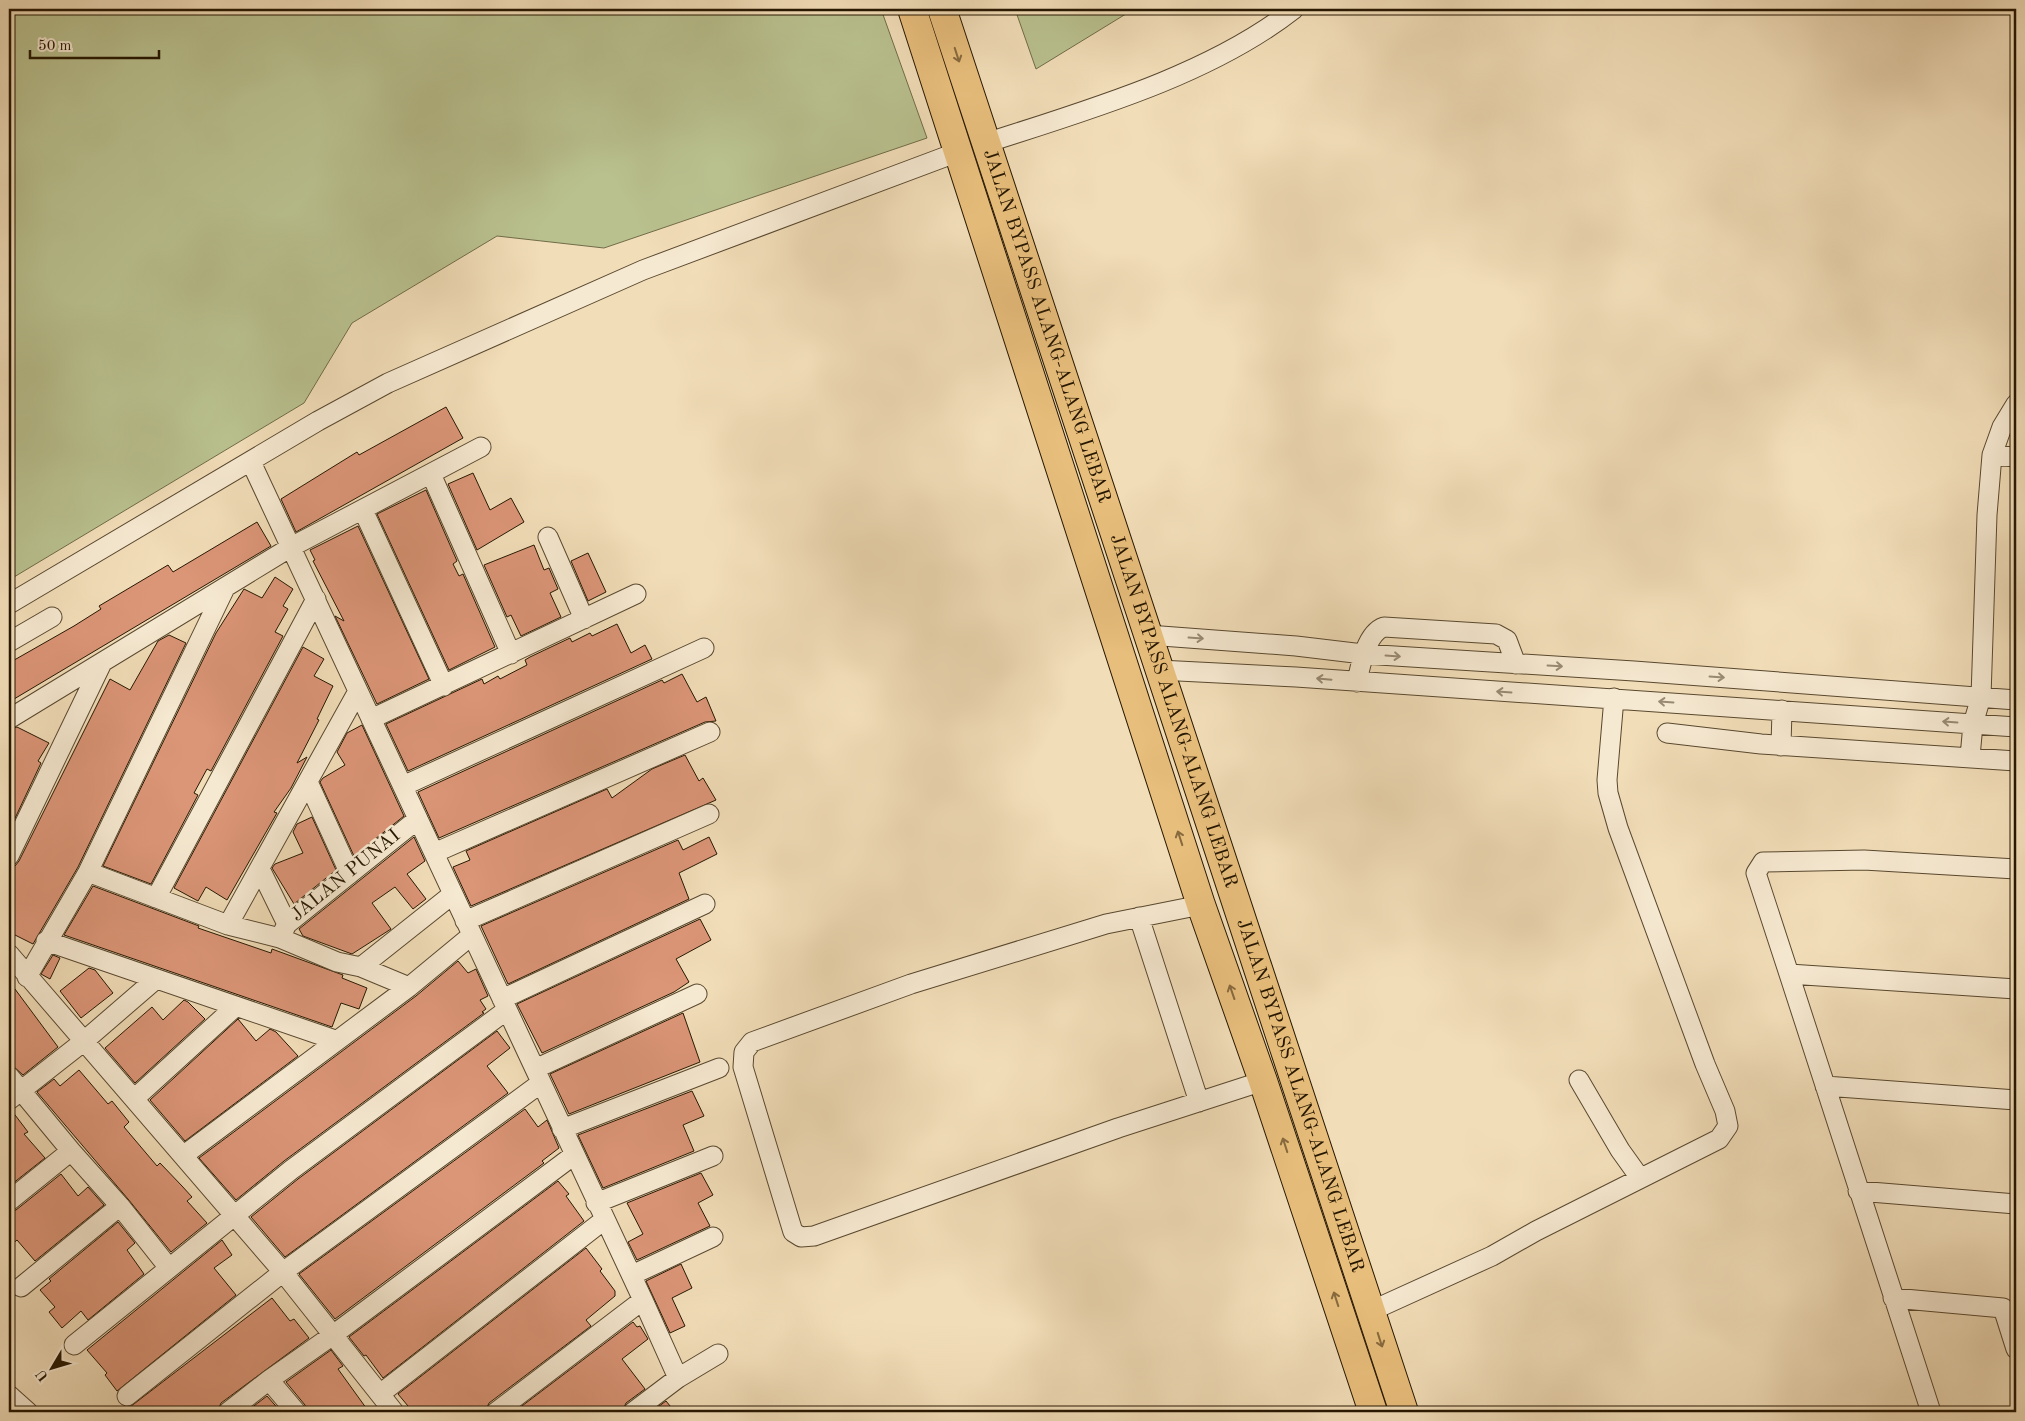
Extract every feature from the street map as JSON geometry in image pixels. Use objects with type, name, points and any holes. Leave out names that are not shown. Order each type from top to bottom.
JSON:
[{"type":"highway","name":"JALAN BYPASS ALANG-ALANG LEBAR","points":[[912,9],[952,155],[1201,904],[1264,1080],[1373,1412]]},
{"type":"highway","name":"JALAN BYPASS ALANG-ALANG LEBAR","points":[[942,9],[1404,1412]]},
{"type":"street","points":[[986,143],[1052,122],[1186,71],[1232,50],[1294,9]]},
{"type":"street","points":[[9,604],[252,462],[318,420],[388,383],[643,270],[952,155]]},
{"type":"street","points":[[1970,757],[1973,724],[1981,697],[1987,514],[1992,455],[2002,427],[2016,404]]},
{"type":"street","points":[[9,719],[101,665],[291,547],[480,447]]},
{"type":"street","points":[[1992,455],[2016,457]]},
{"type":"street","points":[[252,462],[678,1378]]},
{"type":"street","points":[[431,474],[511,654]]},
{"type":"street","points":[[363,510],[444,686]]},
{"type":"street","points":[[548,536],[584,619]]},
{"type":"street","points":[[27,977],[46,941],[88,872],[225,588]]},
{"type":"street","points":[[371,719],[636,594]]},
{"type":"street","points":[[156,898],[316,600]]},
{"type":"street","points":[[9,642],[52,617]]},
{"type":"street","points":[[1357,682],[1363,654],[1376,632],[1384,627],[1496,634],[1506,640],[1516,664]]},
{"type":"street","points":[[1148,635],[1296,646],[1363,654],[2016,700]]},
{"type":"street","points":[[403,786],[704,648]]},
{"type":"street","points":[[9,856],[101,665]]},
{"type":"street","points":[[1159,670],[1296,676],[1357,682],[1614,698],[2016,727]]},
{"type":"street","points":[[228,925],[358,691]]},
{"type":"street","points":[[1371,1311],[1492,1256],[1640,1178],[1719,1139],[1728,1126],[1725,1111],[1705,1064],[1618,828],[1608,793],[1607,780],[1614,698]]},
{"type":"street","points":[[1781,746],[1782,710]]},
{"type":"street","points":[[434,854],[710,732]]},
{"type":"street","points":[[1667,733],[1781,746],[2016,761]]},
{"type":"street","points":[[308,782],[350,874]]},
{"type":"street","points":[[184,1155],[335,1040],[409,987],[468,928],[710,814]]},
{"type":"street","name":"JALAN PUNAI","points":[[283,931],[418,819]]},
{"type":"street","points":[[1931,1412],[1892,1298],[1756,873],[1763,862],[1864,860],[2016,869]]},
{"type":"street","points":[[260,869],[283,931]]},
{"type":"street","points":[[88,872],[228,925],[283,931],[337,962],[361,967],[409,987]]},
{"type":"street","points":[[361,967],[453,894]]},
{"type":"street","points":[[74,1345],[291,1170],[504,1005],[705,904]]},
{"type":"street","points":[[1201,904],[1106,924],[911,984],[752,1042],[747,1046],[744,1052],[743,1067],[794,1232],[801,1237],[814,1236],[1118,1128],[1264,1080]]},
{"type":"street","points":[[1139,917],[1199,1102]]},
{"type":"street","points":[[46,941],[335,1040]]},
{"type":"street","points":[[9,954],[283,1272],[394,1412]]},
{"type":"street","points":[[1789,974],[2016,989]]},
{"type":"street","points":[[156,979],[83,1042],[13,1088],[120,1206],[169,1268]]},
{"type":"street","points":[[127,1396],[283,1272],[538,1076],[697,994]]},
{"type":"street","points":[[134,1099],[235,1007]]},
{"type":"street","points":[[562,1129],[719,1068]]},
{"type":"street","points":[[1579,1080],[1620,1150],[1640,1178]]},
{"type":"street","points":[[1825,1086],[2016,1100]]},
{"type":"street","points":[[9,1201],[71,1151]]},
{"type":"street","points":[[228,1412],[574,1155]]},
{"type":"street","points":[[596,1203],[713,1156]]},
{"type":"street","points":[[1858,1191],[2016,1204]]},
{"type":"street","points":[[21,1288],[120,1206]]},
{"type":"street","points":[[380,1394],[604,1220]]},
{"type":"street","points":[[632,1276],[713,1237]]},
{"type":"street","points":[[1892,1298],[2009,1309],[2016,1348]]},
{"type":"street","points":[[496,1412],[643,1300]]},
{"type":"street","points":[[633,1412],[678,1378],[718,1354]]},
{"type":"street","points":[[269,1380],[296,1412]]},
{"type":"street","points":[[9,1396],[28,1412]]},
{"type":"green space","points":[[9,9],[881,9],[927,138],[604,248],[497,236],[352,323],[304,403],[9,580]]},
{"type":"green space","points":[[1015,9],[1134,9],[1036,69]]},
{"type":"building","points":[[446,407],[463,438],[296,532],[281,499],[357,452],[359,455]]},
{"type":"building","points":[[473,473],[490,510],[511,498],[524,522],[477,550],[448,484]]},
{"type":"building","points":[[426,490],[457,561],[453,564],[459,576],[463,574],[495,647],[449,670],[377,514]]},
{"type":"building","points":[[257,522],[271,546],[9,702],[9,663],[74,626],[101,609],[99,606],[168,565],[173,572]]},
{"type":"building","points":[[358,526],[429,679],[377,704],[335,616],[344,621],[313,561],[315,560],[310,550]]},
{"type":"building","points":[[534,545],[544,570],[549,568],[558,589],[550,593],[561,617],[521,636],[511,615],[507,617],[484,565]]},
{"type":"building","points":[[588,553],[606,592],[588,601],[571,561]]},
{"type":"building","points":[[275,577],[293,589],[283,606],[288,609],[275,632],[283,636],[211,771],[207,769],[194,793],[198,795],[151,884],[103,866],[216,633],[244,589],[262,598]]},
{"type":"building","points":[[617,624],[631,653],[645,645],[652,659],[408,771],[386,724],[482,679],[484,684],[498,676],[500,679],[527,665],[525,660],[530,657],[570,638],[572,642],[590,633],[592,636]]},
{"type":"building","points":[[169,635],[186,643],[78,867],[33,944],[9,932],[9,867],[15,866],[19,861],[110,679],[130,690],[158,641]]},
{"type":"building","points":[[303,647],[324,659],[314,676],[333,686],[317,719],[319,720],[297,763],[307,757],[291,788],[274,812],[277,813],[227,900],[206,887],[198,901],[174,888]]},
{"type":"building","points":[[682,674],[697,702],[706,697],[716,721],[705,722],[439,838],[418,792],[662,680],[664,683]]},
{"type":"building","points":[[362,725],[404,816],[354,856],[320,782],[323,778],[345,765],[337,752],[347,733]]},
{"type":"building","points":[[17,727],[49,743],[38,761],[41,763],[9,831],[9,730]]},
{"type":"building","points":[[685,755],[699,781],[703,778],[716,800],[471,906],[453,867],[470,860],[466,851],[607,789],[612,798],[652,769]]},
{"type":"building","points":[[312,817],[336,870],[294,904],[272,868],[275,864],[303,853],[293,832],[297,824]]},
{"type":"building","points":[[414,837],[425,861],[407,874],[426,899],[413,909],[395,887],[372,903],[391,929],[352,954],[303,936],[299,929]]},
{"type":"building","points":[[709,837],[717,854],[679,873],[689,899],[508,984],[481,926],[678,840],[683,850]]},
{"type":"building","points":[[93,886],[199,926],[198,928],[271,953],[272,949],[343,975],[342,978],[367,988],[359,1009],[341,1003],[332,1027],[64,935]]},
{"type":"building","points":[[700,919],[711,940],[676,959],[689,982],[674,992],[542,1053],[517,1004]]},
{"type":"building","points":[[53,955],[60,958],[50,979],[41,974]]},
{"type":"building","points":[[458,961],[468,973],[476,969],[488,996],[480,1000],[486,1009],[482,1012],[484,1013],[284,1161],[236,1200],[199,1158],[416,996]]},
{"type":"building","points":[[89,968],[95,970],[113,993],[81,1018],[60,991]]},
{"type":"building","points":[[9,981],[58,1047],[23,1075],[13,1066],[9,1065]]},
{"type":"building","points":[[184,1000],[205,1019],[135,1083],[105,1048],[152,1007],[163,1020]]},
{"type":"building","points":[[683,1013],[700,1062],[569,1114],[550,1074]]},
{"type":"building","points":[[238,1019],[256,1041],[270,1029],[276,1032],[298,1056],[185,1141],[150,1100]]},
{"type":"building","points":[[497,1031],[510,1048],[487,1066],[508,1093],[285,1257],[251,1217],[298,1179]]},
{"type":"building","points":[[79,1070],[108,1104],[112,1101],[129,1122],[124,1127],[157,1166],[160,1163],[192,1197],[187,1201],[207,1223],[171,1252],[37,1092],[54,1079],[60,1086]]},
{"type":"building","points":[[692,1091],[704,1116],[683,1125],[694,1151],[603,1188],[578,1135]]},
{"type":"building","points":[[525,1109],[538,1127],[547,1120],[559,1148],[542,1161],[544,1163],[335,1319],[299,1274]]},
{"type":"building","points":[[9,1111],[12,1111],[28,1132],[24,1134],[45,1158],[12,1184],[9,1180]]},
{"type":"building","points":[[701,1173],[713,1195],[698,1203],[710,1226],[637,1260],[628,1242],[643,1234],[627,1203]]},
{"type":"building","points":[[61,1174],[78,1196],[88,1187],[104,1205],[35,1261],[17,1240],[9,1247],[9,1212],[16,1210]]},
{"type":"building","points":[[558,1181],[569,1194],[566,1196],[584,1221],[383,1378],[366,1355],[364,1356],[349,1337]]},
{"type":"building","points":[[118,1222],[135,1243],[127,1250],[144,1274],[88,1320],[81,1311],[62,1328],[49,1312],[55,1307],[40,1290],[51,1281],[49,1279]]},
{"type":"building","points":[[222,1240],[232,1255],[214,1268],[236,1295],[117,1391],[105,1375],[107,1373],[87,1350]]},
{"type":"building","points":[[586,1248],[602,1269],[600,1271],[615,1291],[615,1296],[586,1320],[591,1326],[489,1403],[485,1412],[413,1412],[398,1394]]},
{"type":"building","points":[[681,1264],[692,1288],[672,1298],[685,1326],[670,1333],[646,1281]]},
{"type":"building","points":[[272,1298],[290,1321],[294,1319],[309,1338],[221,1403],[217,1412],[134,1412],[130,1407]]},
{"type":"building","points":[[633,1322],[637,1327],[640,1326],[648,1339],[622,1359],[645,1389],[626,1403],[622,1412],[514,1412]]},
{"type":"building","points":[[331,1350],[343,1366],[338,1369],[369,1412],[307,1412],[305,1405],[286,1382]]},
{"type":"building","points":[[267,1396],[281,1412],[246,1412]]},
{"type":"building","points":[[666,1401],[675,1412],[651,1412]]}]
